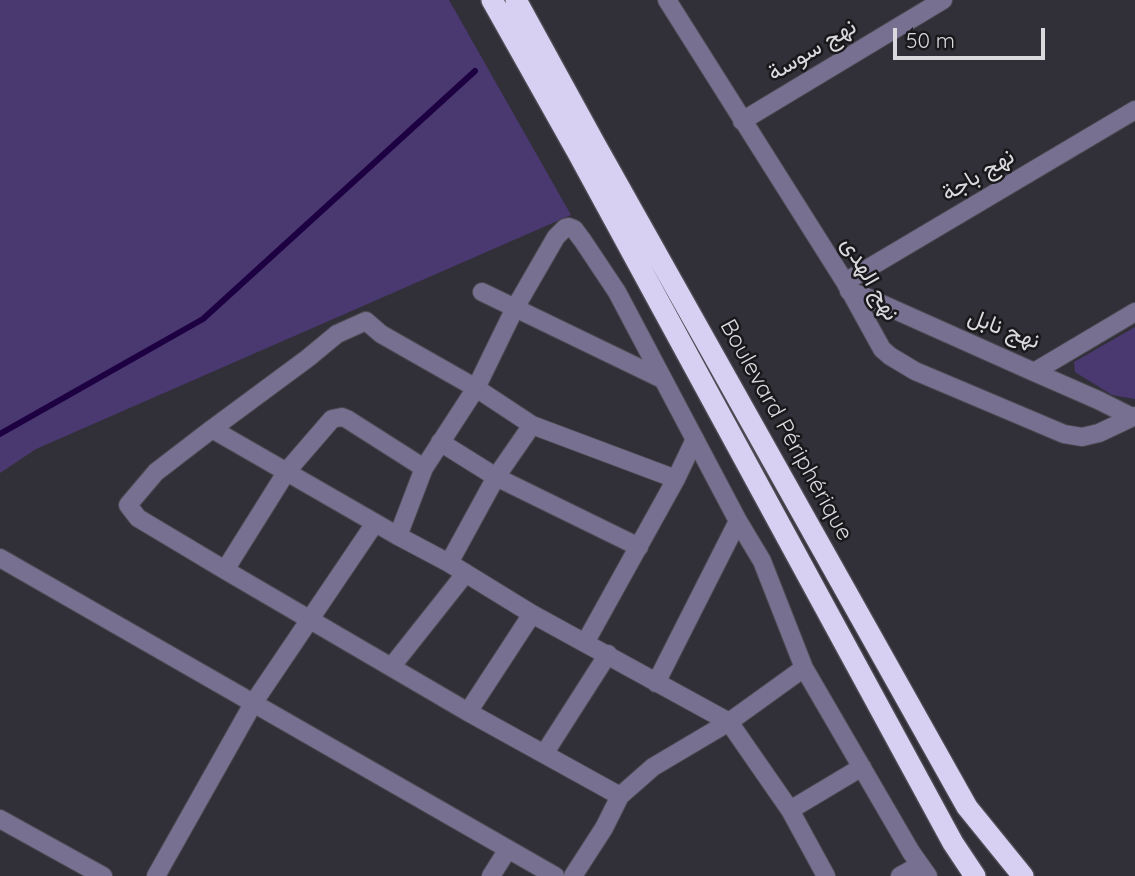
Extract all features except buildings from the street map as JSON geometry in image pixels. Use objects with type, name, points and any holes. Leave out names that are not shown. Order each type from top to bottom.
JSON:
[{"type":"highway","points":[[492,0],[953,843],[975,876]]},
{"type":"highway","name":"Boulevard Périphérique","points":[[516,0],[960,795],[1023,876]]},
{"type":"street","name":"نهج الهدى","points":[[667,0],[847,286],[882,349],[915,371],[1065,434],[1082,437],[1099,433],[1133,416]]},
{"type":"street","name":"نهج سوسة","points":[[742,121],[943,0]]},
{"type":"street","name":"نهج باجة","points":[[847,286],[1135,110]]},
{"type":"street","points":[[398,536],[424,468],[476,388],[515,308],[556,237],[565,228],[574,229],[617,292],[738,521],[762,561],[804,668],[924,870],[900,876]]},
{"type":"street","name":"نهج نابل","points":[[847,286],[1034,372],[1135,312]]},
{"type":"street","points":[[482,292],[662,379]]},
{"type":"street","points":[[620,796],[468,712],[225,570],[138,518],[128,505],[156,472],[337,334],[366,321],[381,334],[476,388],[532,425],[676,479]]},
{"type":"street","points":[[1034,372],[1133,416]]},
{"type":"street","points":[[225,570],[286,471],[332,419],[347,419],[424,468]]},
{"type":"street","points":[[449,563],[496,477],[532,425]]},
{"type":"street","points":[[212,429],[449,563],[532,614],[730,722],[790,810],[826,876]]},
{"type":"street","points":[[585,643],[676,479],[695,439]]},
{"type":"street","points":[[440,442],[496,477],[639,547]]},
{"type":"street","points":[[656,683],[738,521]]},
{"type":"street","points":[[156,876],[254,702],[375,523]]},
{"type":"street","points":[[0,558],[555,876]]},
{"type":"street","points":[[392,666],[465,574]]},
{"type":"street","points":[[468,712],[532,614]]},
{"type":"street","points":[[544,754],[608,654]]},
{"type":"street","points":[[573,876],[604,828],[620,796],[653,767],[730,722],[804,668]]},
{"type":"street","points":[[790,810],[862,767]]},
{"type":"street","points":[[2,826],[103,876]]},
{"type":"street","points":[[491,876],[508,849]]},
{"type":"shaded area","points":[[0,0],[449,0],[571,215],[36,449],[0,473]]},
{"type":"shaded area","points":[[1135,327],[1135,399],[1112,395],[1075,372],[1074,362]]},
{"type":"waterway","points":[[0,434],[203,319],[475,71]]}]
